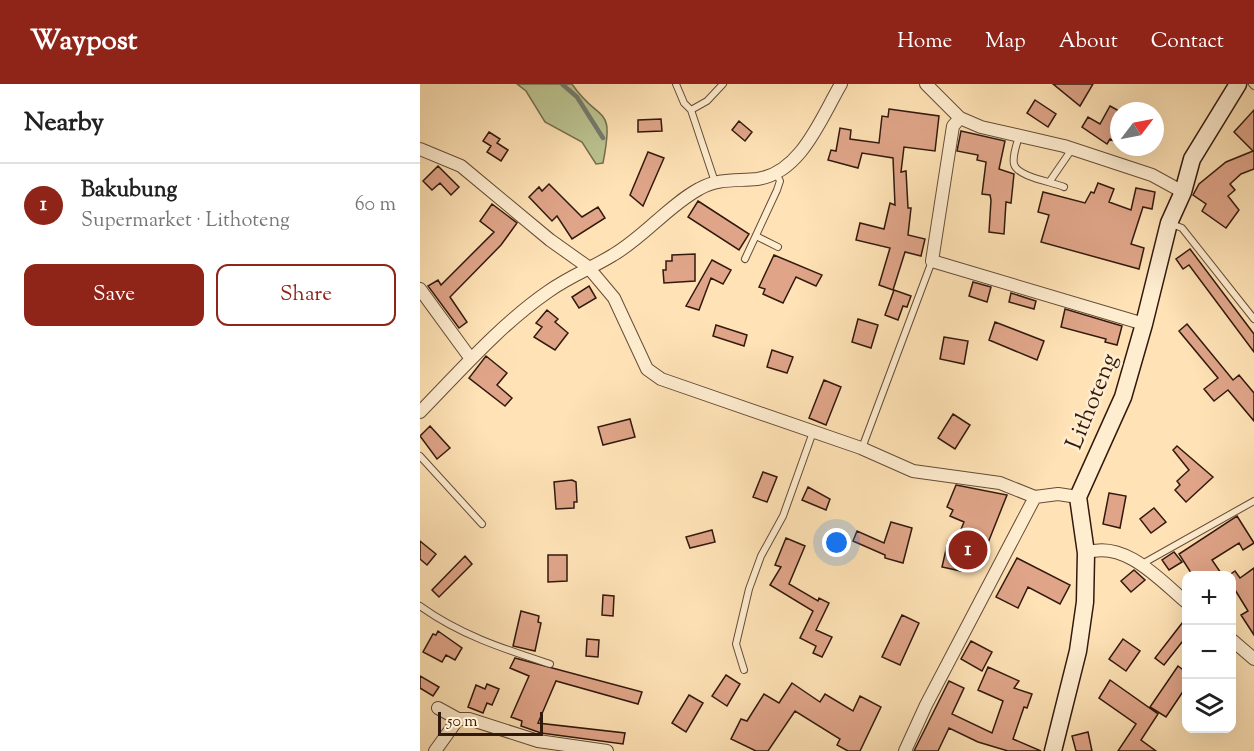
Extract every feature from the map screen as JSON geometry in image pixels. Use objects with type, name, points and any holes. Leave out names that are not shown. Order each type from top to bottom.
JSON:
[{"type":"main road","name":"Lithoteng","points":[[1078,497],[1123,396],[1144,324],[1168,223],[1183,192],[1192,159],[1238,84]]},
{"type":"main road","points":[[1053,751],[1078,651],[1085,602],[1086,553],[1078,497]]},
{"type":"street","points":[[420,412],[471,359],[548,292],[588,267],[613,255],[698,189],[715,182],[757,179],[776,173],[799,154],[841,84]]},
{"type":"street","points":[[926,84],[960,118],[981,127],[1072,149],[1152,175],[1183,192]]},
{"type":"street","points":[[960,118],[953,126],[932,261],[1144,324]]},
{"type":"street","points":[[420,149],[461,166],[550,240],[588,267],[614,298],[647,369],[661,379],[861,448],[913,471],[1000,483],[1035,496],[1058,494],[1078,497]]},
{"type":"street","points":[[420,290],[471,359]]},
{"type":"street","points":[[905,751],[926,705],[1035,496]]},
{"type":"street","points":[[1086,553],[1097,548],[1113,550],[1141,564],[1182,599]]},
{"type":"street","points":[[1236,643],[1254,659]]},
{"type":"street","points":[[438,708],[458,719],[470,719],[538,741],[607,751]]},
{"type":"street","points":[[435,751],[458,719]]},
{"type":"lane","points":[[676,84],[684,103],[691,110],[715,182]]},
{"type":"lane","points":[[691,110],[707,101],[723,84]]},
{"type":"lane","points":[[1019,135],[1013,161],[1014,167],[1021,172],[1064,187]]},
{"type":"lane","points":[[1050,182],[1072,149]]},
{"type":"lane","points":[[745,259],[780,181],[776,173]]},
{"type":"lane","points":[[1168,223],[1182,228],[1254,319]]},
{"type":"lane","points":[[756,236],[778,247]]},
{"type":"lane","points":[[861,448],[932,261]]},
{"type":"lane","points":[[744,670],[736,644],[749,589],[761,556],[783,516],[814,431]]},
{"type":"lane","points":[[420,456],[482,524]]},
{"type":"lane","points":[[1141,564],[1254,501]]},
{"type":"lane","points":[[420,606],[438,619],[481,642],[550,664]]},
{"type":"green space","points":[[517,84],[572,84],[606,122],[603,163],[596,164],[582,142],[545,122],[526,91]]},
{"type":"building","points":[[1053,84],[1093,84],[1080,106]]},
{"type":"building","points":[[1035,100],[1056,114],[1048,127],[1027,113]]},
{"type":"building","points":[[1110,106],[1110,139],[1107,144],[1082,127],[1088,117],[1100,124]]},
{"type":"building","points":[[889,109],[939,116],[935,151],[904,147],[901,172],[906,171],[908,208],[911,208],[908,235],[925,239],[921,256],[905,252],[893,290],[879,285],[890,248],[856,240],[860,223],[884,229],[890,203],[895,205],[893,158],[862,153],[858,168],[828,160],[831,150],[836,151],[840,128],[851,130],[850,139],[879,143],[882,116],[888,117]]},
{"type":"building","points":[[1254,110],[1254,169],[1241,174],[1230,184],[1235,190],[1228,196],[1239,210],[1226,228],[1202,211],[1206,204],[1193,195],[1199,184],[1226,162],[1253,151],[1234,132]]},
{"type":"building","points":[[661,119],[662,131],[638,132],[638,120]]},
{"type":"building","points":[[739,121],[752,132],[745,141],[732,130]]},
{"type":"building","points":[[961,131],[1005,141],[999,169],[1014,174],[1011,203],[1006,202],[1004,234],[989,232],[991,200],[990,195],[982,194],[986,162],[977,160],[978,155],[957,151]]},
{"type":"building","points":[[489,132],[500,139],[497,143],[508,150],[501,161],[487,152],[491,146],[483,141]]},
{"type":"building","points":[[648,152],[664,158],[643,206],[630,195]]},
{"type":"building","points":[[438,166],[459,187],[451,195],[440,183],[432,190],[423,181]]},
{"type":"building","points":[[1098,183],[1114,189],[1109,202],[1131,210],[1136,188],[1155,192],[1152,209],[1143,207],[1131,244],[1144,248],[1139,269],[1041,242],[1049,215],[1038,212],[1043,192],[1085,203],[1091,192],[1094,193]]},
{"type":"building","points":[[549,184],[582,217],[598,207],[605,218],[572,239],[557,216],[552,221],[529,197],[539,187],[542,191]]},
{"type":"building","points":[[698,201],[749,234],[739,250],[688,217]]},
{"type":"building","points":[[492,204],[517,223],[501,245],[450,297],[467,322],[459,328],[428,286],[438,280],[441,285],[494,232],[480,221]]},
{"type":"building","points":[[1190,249],[1254,334],[1254,352],[1189,265],[1183,269],[1176,259]]},
{"type":"building","points":[[695,254],[695,281],[664,283],[663,270],[666,270],[666,261],[672,261],[672,255]]},
{"type":"building","points":[[774,255],[822,275],[816,286],[796,277],[783,303],[763,294],[765,289],[759,287]]},
{"type":"building","points":[[712,260],[731,270],[723,284],[711,278],[699,310],[686,306]]},
{"type":"building","points":[[973,282],[991,287],[987,302],[969,296]]},
{"type":"building","points":[[589,286],[596,298],[579,308],[572,297]]},
{"type":"building","points":[[894,290],[911,296],[907,307],[903,306],[898,320],[885,315]]},
{"type":"building","points":[[1011,293],[1036,301],[1034,309],[1009,302]]},
{"type":"building","points":[[1065,309],[1122,326],[1117,345],[1105,342],[1106,339],[1061,327]]},
{"type":"building","points":[[547,310],[558,319],[555,322],[568,333],[555,350],[534,337],[542,327],[536,323]]},
{"type":"building","points":[[858,319],[878,325],[871,348],[852,342]]},
{"type":"building","points":[[995,322],[1044,341],[1037,360],[989,340]]},
{"type":"building","points":[[1187,324],[1233,380],[1239,375],[1254,393],[1254,421],[1228,390],[1214,401],[1204,389],[1218,378],[1179,331]]},
{"type":"building","points":[[716,325],[747,335],[744,346],[713,336]]},
{"type":"building","points":[[944,337],[968,341],[964,364],[940,359]]},
{"type":"building","points":[[772,350],[793,357],[787,373],[767,367]]},
{"type":"building","points":[[486,356],[507,373],[497,385],[512,398],[505,406],[469,378]]},
{"type":"building","points":[[824,380],[841,387],[826,425],[809,418]]},
{"type":"building","points":[[953,414],[970,425],[955,449],[938,438]]},
{"type":"building","points":[[630,419],[635,437],[603,445],[598,427]]},
{"type":"building","points":[[430,426],[450,448],[437,459],[420,436]]},
{"type":"building","points":[[1177,446],[1213,477],[1186,502],[1175,490],[1180,485],[1177,481],[1189,470],[1173,450]]},
{"type":"building","points":[[763,472],[777,477],[767,502],[753,497]]},
{"type":"building","points":[[572,480],[576,482],[577,502],[574,502],[574,508],[556,509],[554,482]]},
{"type":"building","points":[[956,485],[1007,495],[980,563],[964,557],[961,571],[942,567],[948,541],[955,544],[964,522],[950,516],[953,510],[947,507]]},
{"type":"building","points":[[808,487],[830,499],[826,510],[802,500]]},
{"type":"building","points":[[1109,493],[1126,496],[1120,528],[1103,524]]},
{"type":"building","points":[[1154,508],[1166,522],[1151,533],[1140,519]]},
{"type":"building","points":[[1237,516],[1254,543],[1243,550],[1239,543],[1212,560],[1220,571],[1190,571],[1179,554]]},
{"type":"building","points":[[891,522],[912,528],[903,563],[885,558],[885,555],[853,541],[857,531],[884,543]]},
{"type":"building","points":[[712,530],[715,542],[690,548],[686,537]]},
{"type":"building","points":[[786,538],[805,546],[789,584],[818,601],[819,598],[829,603],[816,630],[832,637],[822,657],[813,653],[816,646],[800,638],[813,611],[770,585],[781,567],[775,565]]},
{"type":"building","points":[[420,541],[436,554],[427,565],[420,559]]},
{"type":"building","points":[[1174,552],[1182,562],[1169,570],[1162,560]]},
{"type":"building","points":[[548,555],[567,555],[567,581],[548,582]]},
{"type":"building","points":[[465,556],[472,564],[439,597],[432,590]]},
{"type":"building","points":[[1017,558],[1070,585],[1060,604],[1028,587],[1018,608],[996,597]]},
{"type":"building","points":[[1254,568],[1254,635],[1241,615],[1248,611],[1236,592],[1236,572],[1240,578]]},
{"type":"building","points":[[1134,570],[1145,580],[1131,592],[1121,581]]},
{"type":"building","points":[[603,595],[614,596],[613,616],[602,615]]},
{"type":"building","points":[[521,611],[539,616],[538,622],[541,623],[535,651],[513,646]]},
{"type":"building","points":[[902,615],[919,623],[900,665],[882,657]]},
{"type":"building","points":[[1182,623],[1182,642],[1164,665],[1155,658]]},
{"type":"building","points":[[438,631],[462,648],[455,660],[446,655],[442,662],[423,652],[433,634],[436,635]]},
{"type":"building","points":[[587,639],[599,640],[598,657],[586,656]]},
{"type":"building","points":[[1123,639],[1140,651],[1126,671],[1109,659]]},
{"type":"building","points":[[971,641],[992,652],[982,671],[961,659]]},
{"type":"building","points":[[515,658],[642,692],[638,704],[556,681],[538,723],[625,733],[623,744],[541,733],[521,726],[522,721],[511,717],[529,676],[510,668]]},
{"type":"building","points":[[1178,666],[1182,669],[1182,693],[1166,717],[1150,707]]},
{"type":"building","points":[[988,667],[1019,681],[1014,688],[1032,694],[1027,708],[1024,707],[1013,739],[1041,751],[1008,751],[978,742],[949,728],[938,751],[914,751],[949,681],[964,688],[952,714],[992,733],[1003,701],[978,690]]},
{"type":"building","points":[[726,675],[740,684],[727,706],[712,696]]},
{"type":"building","points":[[420,676],[439,687],[433,696],[420,688]]},
{"type":"building","points":[[1110,680],[1158,714],[1141,740],[1156,751],[1118,751],[1136,724],[1099,698]]},
{"type":"building","points":[[792,683],[820,702],[825,694],[853,711],[860,696],[881,707],[860,751],[848,751],[837,745],[840,739],[795,711],[768,751],[756,751],[731,739],[741,719],[747,721],[764,694],[779,703]]},
{"type":"building","points":[[487,684],[499,689],[492,705],[487,703],[483,713],[468,707],[476,685],[485,689]]},
{"type":"building","points":[[689,695],[703,703],[686,732],[672,723]]},
{"type":"building","points":[[1088,732],[1092,751],[1076,751],[1072,736]]},
{"type":"waterway","points":[[562,84],[577,97],[603,138]]},
{"type":"place","name":"Bakubung","points":[[968,550]]}]
